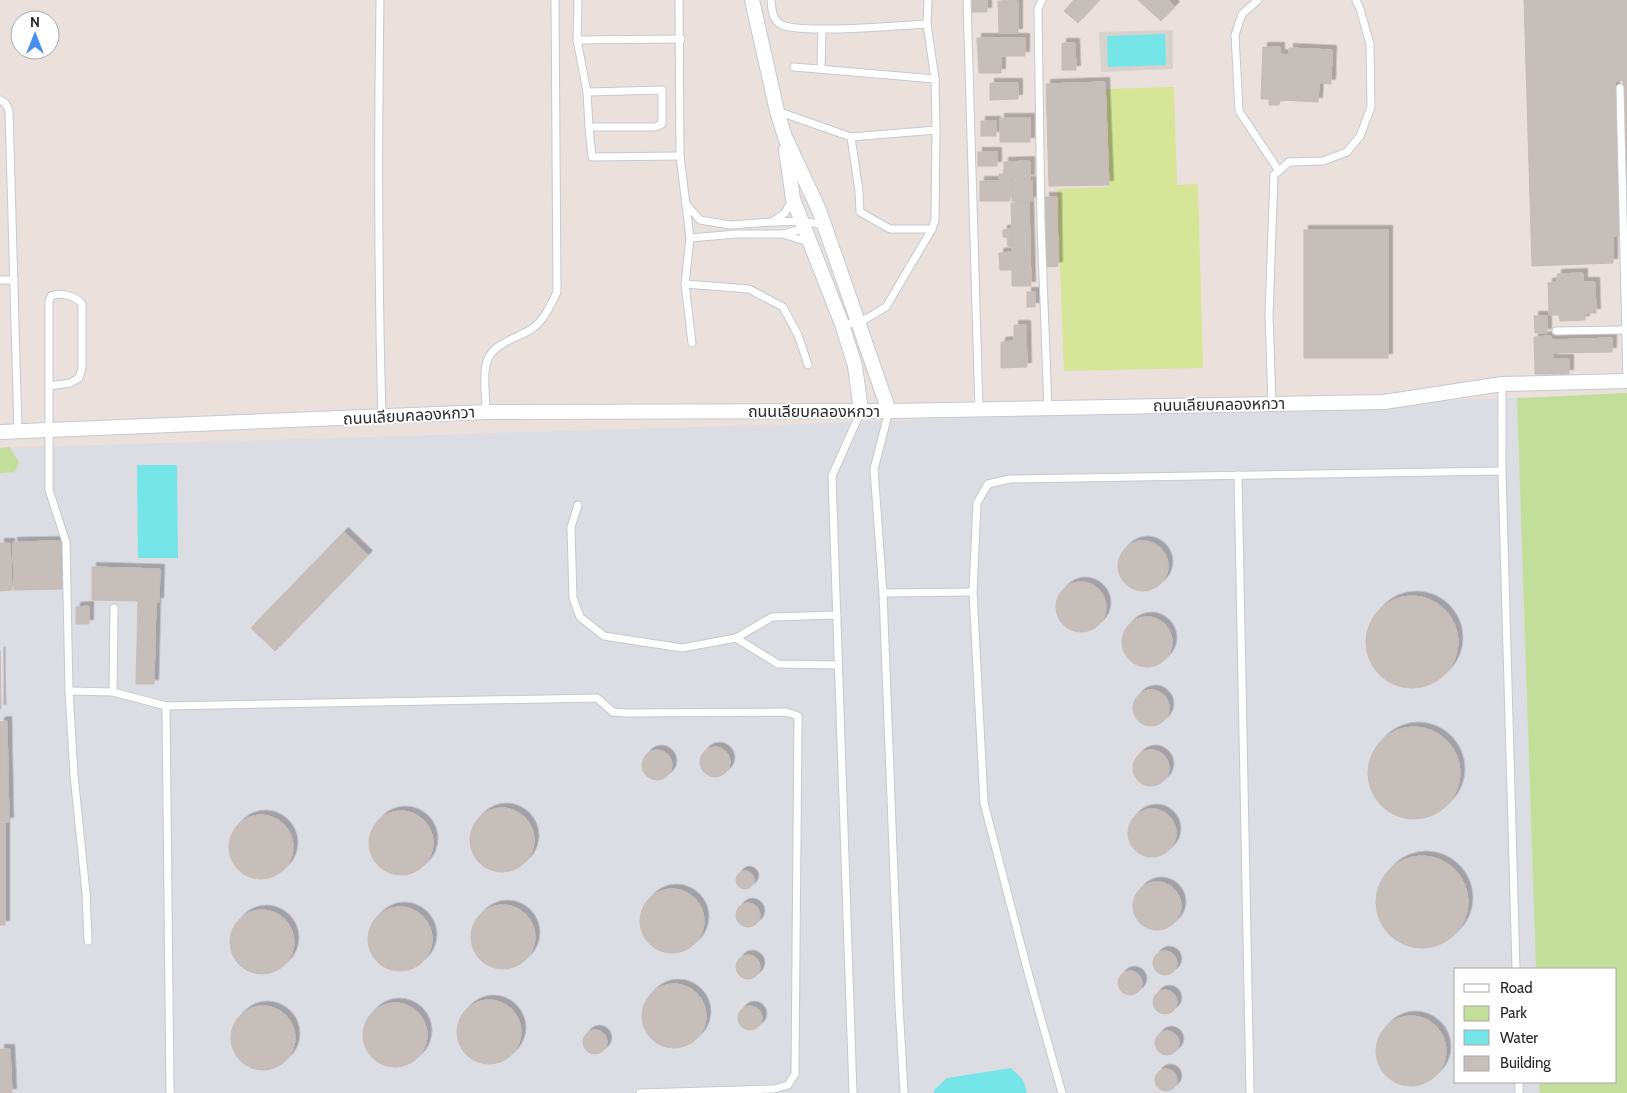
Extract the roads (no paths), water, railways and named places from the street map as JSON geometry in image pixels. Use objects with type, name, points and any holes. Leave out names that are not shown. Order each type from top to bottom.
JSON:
[{"type":"street","points":[[752,0],[785,137],[793,199],[842,324],[855,366],[861,411]]},
{"type":"street","points":[[785,137],[824,225],[889,410]]},
{"type":"street","name":"ถนนเลียบคลองหกวา","points":[[0,432],[486,412],[861,411],[1272,402],[1384,402],[1502,384],[1627,381]]},
{"type":"lane","points":[[380,0],[378,135],[379,328],[382,417]]},
{"type":"lane","points":[[486,412],[486,365],[490,353],[534,327],[548,311],[557,292],[555,0]]},
{"type":"lane","points":[[578,0],[576,40],[587,92],[592,157],[680,156]]},
{"type":"lane","points":[[679,0],[681,39],[680,156],[690,238],[685,284],[692,343]]},
{"type":"lane","points":[[771,0],[773,17],[779,24],[790,28],[822,29],[927,24]]},
{"type":"lane","points":[[842,324],[859,323],[886,307],[932,229],[935,220],[935,79],[927,24],[928,0]]},
{"type":"lane","points":[[967,0],[979,409]]},
{"type":"lane","points":[[1042,0],[1038,9],[1040,167],[1048,408]]},
{"type":"lane","points":[[1258,0],[1242,14],[1235,35],[1239,111],[1279,171]]},
{"type":"lane","points":[[1272,402],[1269,315],[1274,175],[1289,162],[1323,161],[1347,152],[1360,136],[1371,107],[1370,53],[1367,35],[1356,0]]},
{"type":"lane","points":[[821,69],[822,29]]},
{"type":"lane","points":[[576,40],[681,39]]},
{"type":"lane","points":[[794,67],[935,79]]},
{"type":"lane","points":[[1620,88],[1627,381]]},
{"type":"lane","points":[[587,92],[662,90],[662,124],[655,127],[589,127]]},
{"type":"lane","points":[[0,100],[5,103],[9,110],[18,431]]},
{"type":"lane","points":[[778,111],[851,137],[936,130]]},
{"type":"lane","points":[[851,137],[860,191],[860,212],[890,229],[932,229]]},
{"type":"lane","points":[[772,222],[784,213],[793,199]]},
{"type":"lane","points":[[686,203],[700,220],[730,225],[772,222],[824,225]]},
{"type":"lane","points":[[782,234],[802,225]]},
{"type":"lane","points":[[690,238],[736,234],[782,234],[809,242]]},
{"type":"lane","points":[[0,280],[14,280]]},
{"type":"lane","points":[[685,284],[749,290],[783,306],[798,335],[808,365]]},
{"type":"lane","points":[[48,386],[70,384],[79,378],[82,368],[82,304],[73,297],[55,294],[48,301],[48,386],[48,490],[66,542],[74,774],[86,893],[88,941]]},
{"type":"lane","points":[[1556,331],[1626,330]]},
{"type":"lane","points":[[1502,384],[1502,471],[1516,968]]},
{"type":"lane","points":[[889,410],[874,469],[883,593],[904,1093]]},
{"type":"lane","points":[[853,1093],[832,476],[861,411]]},
{"type":"lane","points":[[1062,1093],[984,803],[973,592],[977,503],[988,484],[1010,479],[1502,471]]},
{"type":"lane","points":[[1238,475],[1250,1093]]},
{"type":"lane","points":[[578,505],[572,527],[573,598],[580,617],[604,636],[682,648],[736,638],[772,617],[837,615]]},
{"type":"lane","points":[[883,593],[973,592]]},
{"type":"lane","points":[[113,692],[114,608]]},
{"type":"lane","points":[[736,638],[778,664],[838,665]]},
{"type":"lane","points":[[70,691],[113,692],[166,706],[597,698],[613,712],[786,712],[798,716],[795,1074],[788,1085],[774,1089],[640,1093]]},
{"type":"lane","points":[[166,706],[170,1093]]},
{"type":"water","points":[[1165,34],[1166,65],[1108,67],[1107,36]]},
{"type":"water","points":[[137,465],[177,465],[178,558],[138,558]]},
{"type":"water","points":[[1011,1068],[1023,1080],[1027,1093],[934,1093],[934,1090],[947,1078]]}]
